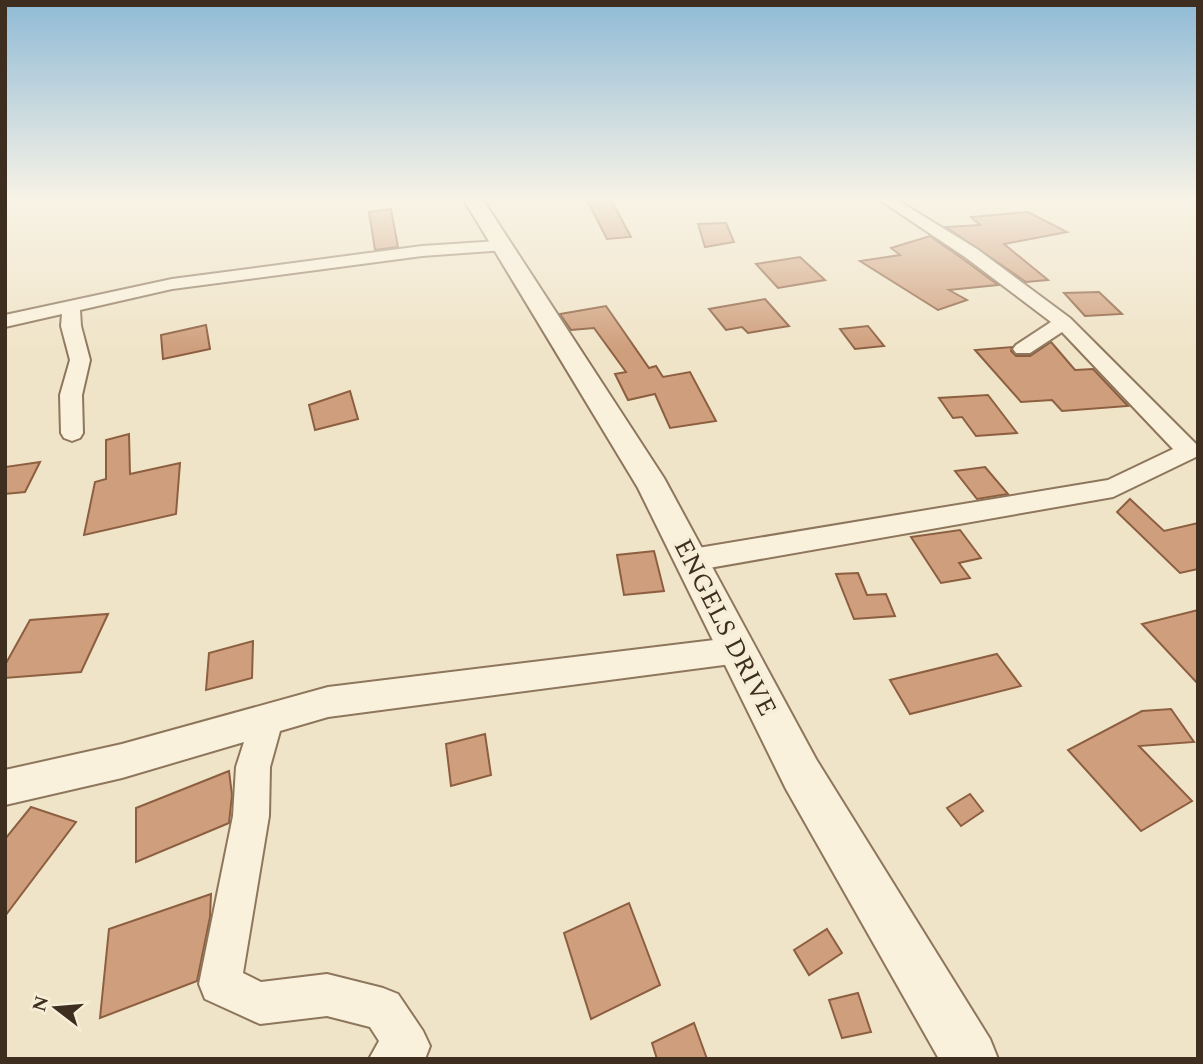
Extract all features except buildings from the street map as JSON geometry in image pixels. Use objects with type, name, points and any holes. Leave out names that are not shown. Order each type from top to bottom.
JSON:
[{"type":"street","points":[[5,321],[173,284],[443,250]]},
{"type":"street","name":"ENGELS DRIVE","points":[[501,250],[653,486],[801,774],[970,1059]]},
{"type":"street","points":[[692,560],[1113,488],[1189,452],[1062,323],[966,250]]},
{"type":"street","points":[[71,308],[71,326],[80,360],[71,396],[72,433]]},
{"type":"street","points":[[1023,349],[1062,323]]},
{"type":"street","points":[[5,788],[122,761],[328,702],[739,650]]},
{"type":"street","points":[[267,720],[253,767],[251,816],[220,984],[260,1003],[327,995],[383,1009],[408,1046],[391,1059]]}]
